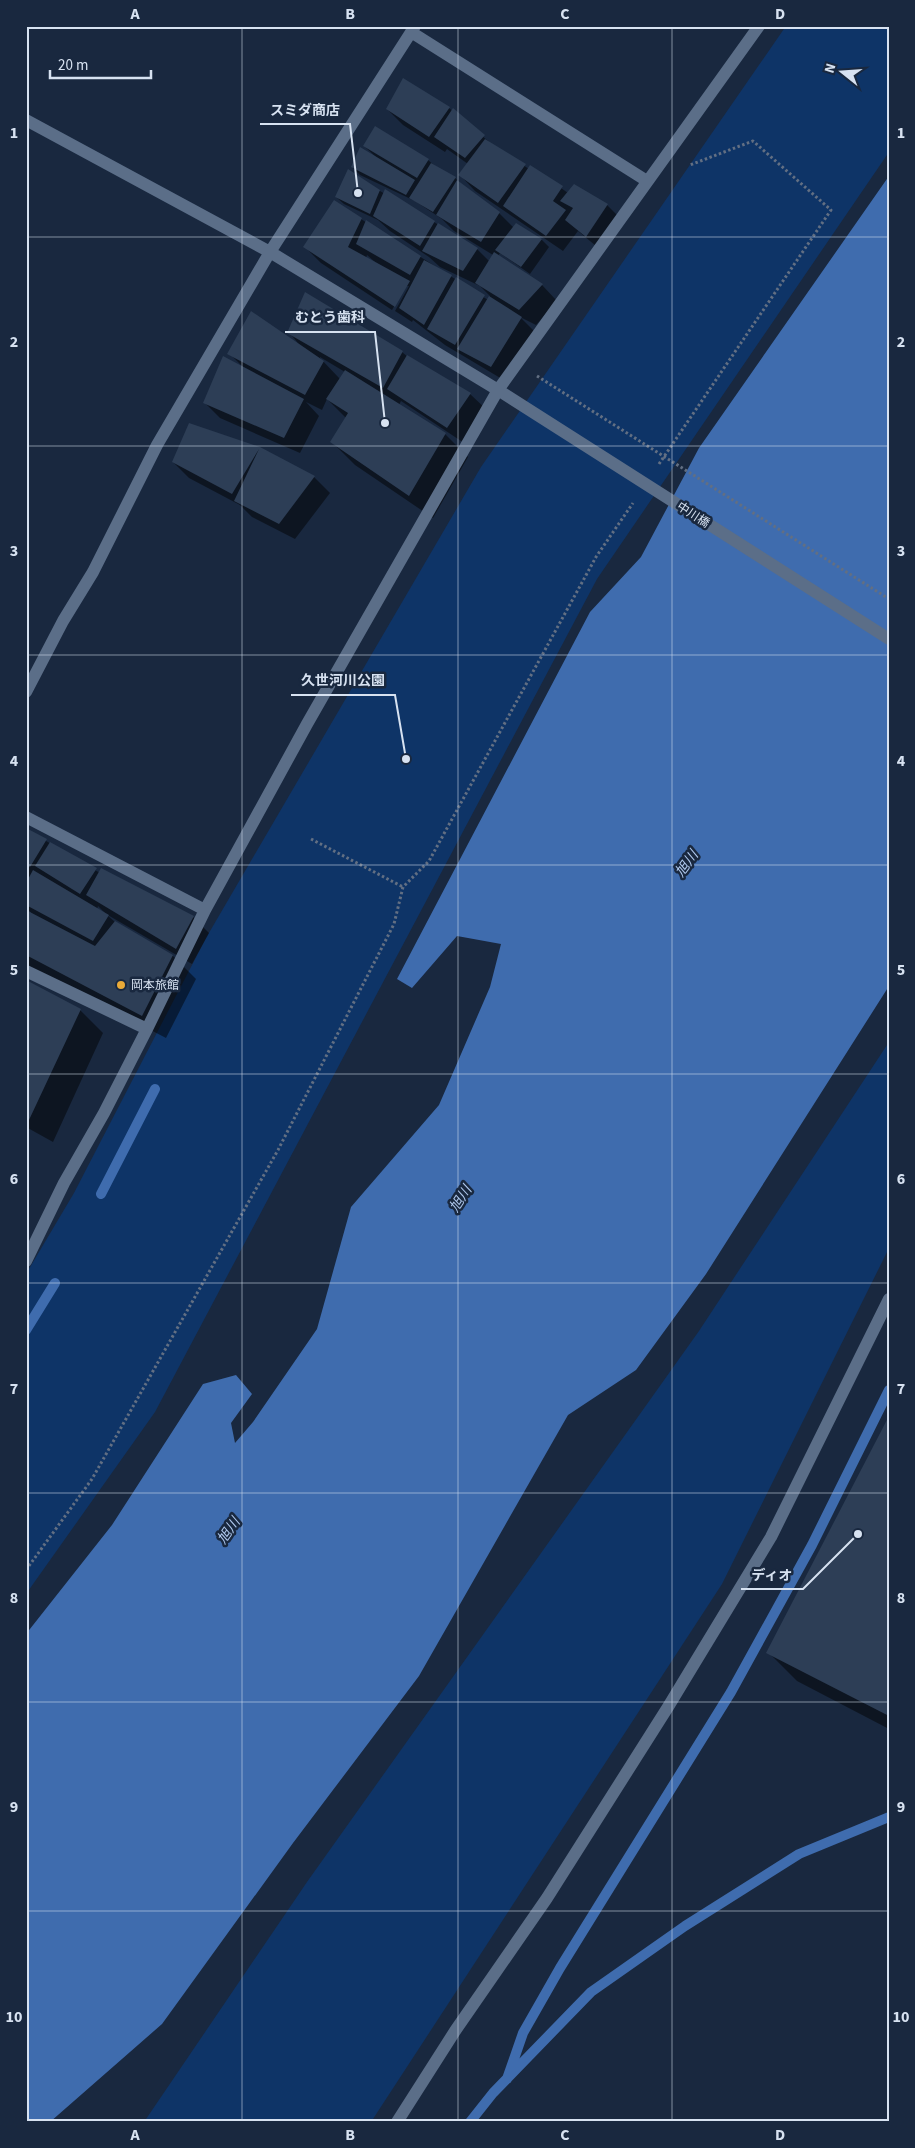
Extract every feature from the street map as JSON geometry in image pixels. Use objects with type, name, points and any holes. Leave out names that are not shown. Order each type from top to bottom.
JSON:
[{"type":"street","points":[[26,1261],[64,1183],[104,1114],[205,910],[306,724],[498,390],[759,26]]},
{"type":"street","points":[[26,692],[63,621],[93,572],[157,444],[270,252],[413,29],[647,181]]},
{"type":"street","name":"中川橋","points":[[26,120],[270,252],[498,390],[889,639]]},
{"type":"street","points":[[26,817],[205,910]]},
{"type":"street","points":[[26,971],[147,1029]]},
{"type":"street","points":[[397,2122],[552,1890],[668,1707],[771,1536],[889,1299]]},
{"type":"path","points":[[658,466],[831,210],[753,141],[691,164],[685,171]]},
{"type":"path","points":[[517,364],[889,599]]},
{"type":"path","points":[[26,1570],[92,1479],[278,1150],[394,924],[402,887],[429,860],[596,557],[636,499]]},
{"type":"path","points":[[310,839],[402,887]]},
{"type":"shaded area","points":[[786,26],[889,26],[889,152],[597,579],[155,1412],[26,1594],[26,1274],[74,1193],[206,938],[481,467]]},
{"type":"shaded area","points":[[889,1042],[889,1248],[722,1584],[371,2122],[144,2122],[307,1882],[699,1331]]},
{"type":"water","name":"旭川","points":[[889,176],[889,986],[706,1274],[636,1370],[568,1415],[419,1676],[293,1843],[162,2024],[50,2122],[26,2122],[26,1634],[112,1525],[203,1384],[236,1375],[252,1394],[231,1423],[235,1443],[253,1422],[317,1329],[351,1207],[439,1105],[490,987],[501,944],[457,936],[412,988],[397,979],[590,612],[641,557],[699,448]]},
{"type":"building","points":[[403,78],[450,107],[429,137],[386,109]]},
{"type":"building","points":[[453,108],[485,135],[465,158],[434,137]]},
{"type":"building","points":[[375,126],[429,159],[417,178],[363,146]]},
{"type":"building","points":[[485,139],[526,164],[498,203],[458,175]]},
{"type":"building","points":[[360,147],[415,180],[406,195],[351,167]]},
{"type":"building","points":[[431,163],[456,177],[433,212],[409,198]]},
{"type":"building","points":[[530,165],[563,186],[553,201],[566,210],[546,236],[503,206]]},
{"type":"building","points":[[348,169],[380,190],[370,214],[335,197]]},
{"type":"building","points":[[457,180],[500,212],[481,242],[436,215]]},
{"type":"building","points":[[574,184],[608,204],[586,237],[565,220],[573,208],[560,201]]},
{"type":"building","points":[[385,189],[435,221],[420,246],[373,216]]},
{"type":"building","points":[[334,200],[362,218],[348,247],[410,281],[395,307],[303,247]]},
{"type":"building","points":[[366,220],[421,256],[410,275],[356,244]]},
{"type":"building","points":[[438,223],[478,248],[463,271],[422,251]]},
{"type":"building","points":[[516,223],[542,239],[521,267],[495,250]]},
{"type":"building","points":[[494,252],[543,284],[519,310],[475,283]]},
{"type":"building","points":[[424,260],[452,275],[424,325],[399,308]]},
{"type":"building","points":[[456,277],[485,295],[455,345],[427,329]]},
{"type":"building","points":[[305,292],[403,351],[383,388],[287,333]]},
{"type":"building","points":[[489,296],[522,317],[491,367],[457,349]]},
{"type":"building","points":[[251,311],[324,361],[305,395],[227,354]]},
{"type":"building","points":[[407,355],[471,393],[447,428],[387,389]]},
{"type":"building","points":[[223,356],[304,399],[284,438],[203,403]]},
{"type":"building","points":[[345,370],[446,433],[409,496],[330,442],[348,413],[326,399]]},
{"type":"building","points":[[189,423],[260,447],[315,476],[279,524],[234,501],[259,449],[232,494],[172,462]]},
{"type":"building","points":[[26,828],[47,839],[30,867],[26,865]]},
{"type":"building","points":[[50,842],[97,868],[80,894],[35,866]]},
{"type":"building","points":[[101,868],[194,916],[176,949],[86,895]]},
{"type":"building","points":[[33,870],[109,915],[93,941],[26,905],[26,883]]},
{"type":"building","name":"岡本旅館","points":[[26,910],[95,946],[115,921],[173,955],[142,1016],[26,955]]},
{"type":"building","points":[[26,980],[81,1009],[29,1120],[26,1118]]},
{"type":"building","points":[[889,1416],[889,1716],[766,1653]]},
{"type":"waterway","points":[[101,1194],[155,1089]]},
{"type":"waterway","points":[[26,1330],[55,1283]]},
{"type":"waterway","points":[[507,2079],[523,2033],[560,1968],[731,1692],[812,1545],[889,1390]]},
{"type":"waterway","points":[[470,2122],[493,2093],[591,1992],[685,1926],[799,1854],[889,1817]]},
{"type":"place","name":"スミダ商店","points":[[358,193]]},
{"type":"place","name":"むとう歯科","points":[[385,423]]},
{"type":"place","name":"久世河川公園","points":[[406,759]]},
{"type":"place","name":"岡本旅館","points":[[121,985]]},
{"type":"place","name":"ディオ","points":[[858,1534]]}]
